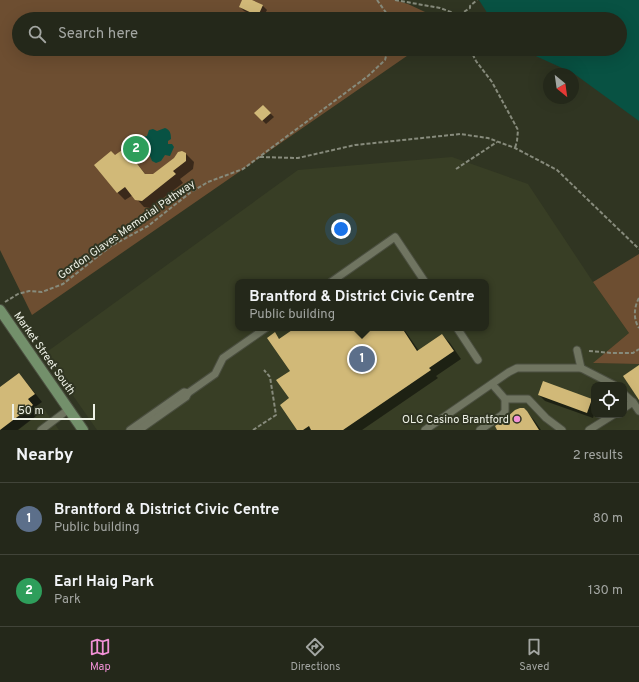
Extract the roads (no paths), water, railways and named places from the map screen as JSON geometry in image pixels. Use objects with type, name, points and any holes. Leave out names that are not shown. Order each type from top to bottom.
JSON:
[{"type":"street","name":"Market Street South","points":[[2,315],[83,430]]},
{"type":"lane","points":[[335,279],[395,237],[423,279]]},
{"type":"lane","points":[[139,430],[186,397],[188,393],[215,374],[223,358],[262,331]]},
{"type":"lane","points":[[458,331],[478,360]]},
{"type":"lane","points":[[577,350],[581,368]]},
{"type":"lane","points":[[425,430],[517,368],[581,368],[608,382]]},
{"type":"lane","points":[[480,430],[502,415],[505,411],[505,398],[492,384]]},
{"type":"lane","points":[[130,430],[184,392],[188,393]]},
{"type":"lane","points":[[627,397],[633,402],[639,412]]},
{"type":"lane","points":[[505,398],[528,398],[546,418],[562,430]]},
{"type":"lane","points":[[627,406],[633,402]]},
{"type":"lane","points":[[41,430],[69,409]]},
{"type":"lane","points":[[589,430],[608,418]]},
{"type":"water","points":[[479,0],[639,0],[639,121],[579,77],[579,68],[562,68],[536,56],[627,56],[627,12],[487,12]]},
{"type":"water","points":[[165,128],[171,135],[171,139],[168,141],[168,144],[172,144],[174,147],[170,156],[165,155],[161,161],[156,163],[152,161],[150,156],[144,155],[138,149],[137,141],[141,137],[147,136],[149,130],[153,129],[157,131]]},
{"type":"place","name":"Earl Haig Park","points":[[136,149]]},
{"type":"place","name":"Brantford & District Civic Centre","points":[[362,359]]},
{"type":"place","name":"OLG Casino Brantford","points":[[517,419]]}]
